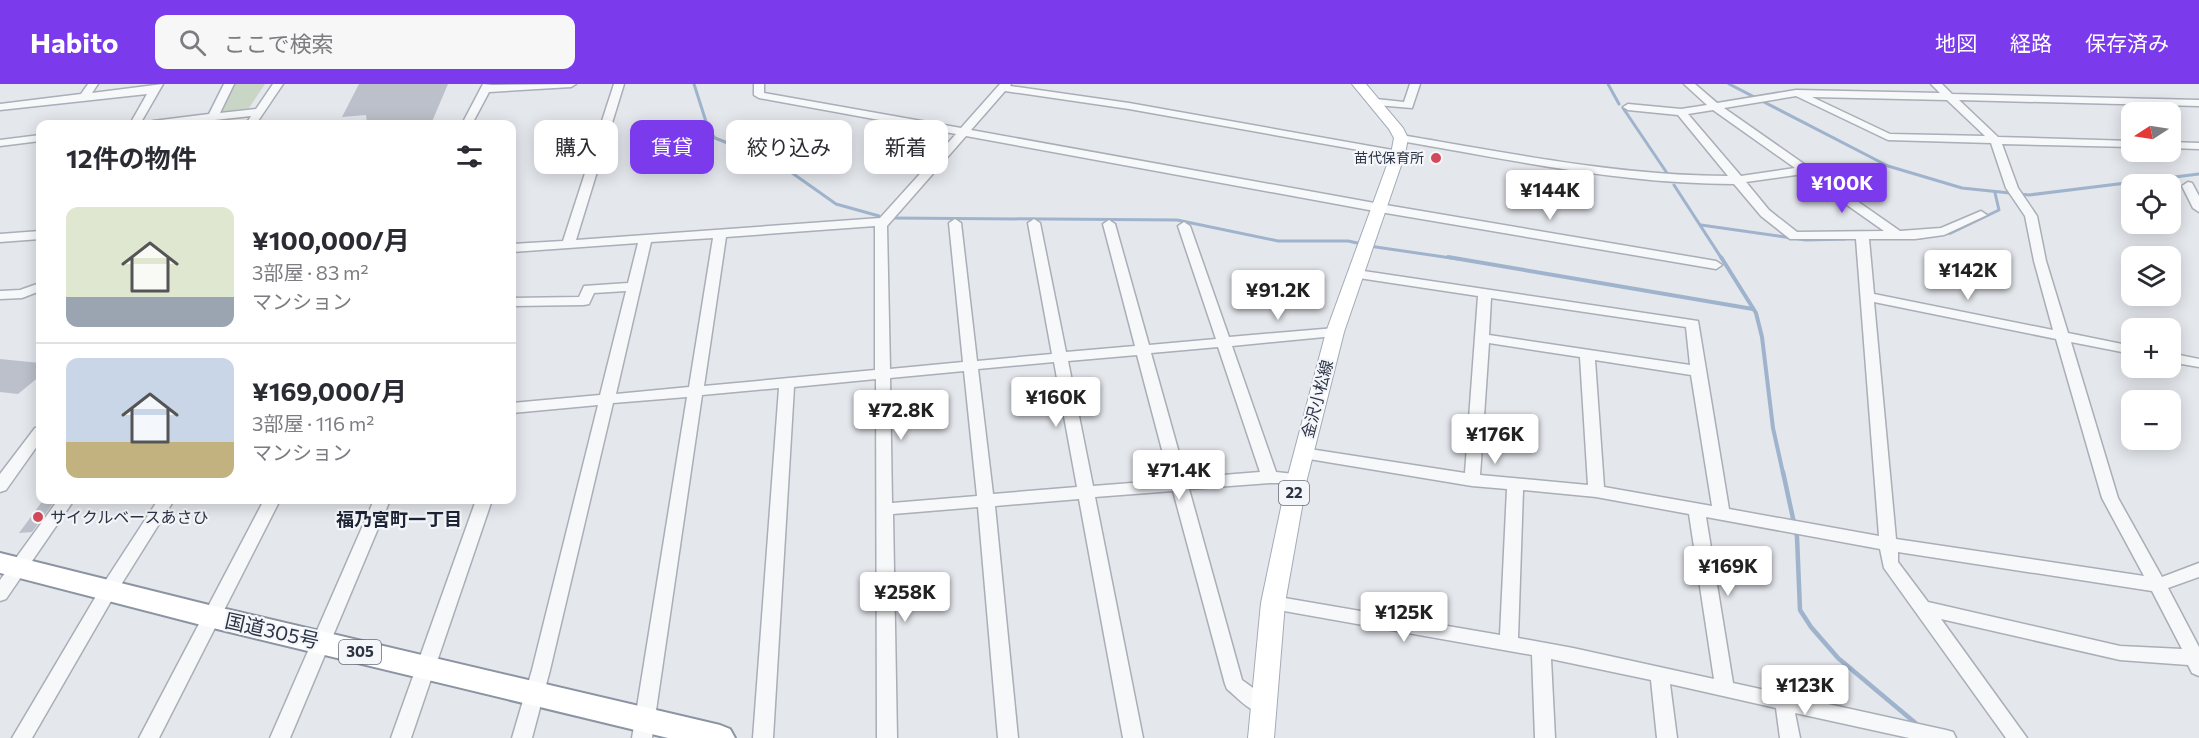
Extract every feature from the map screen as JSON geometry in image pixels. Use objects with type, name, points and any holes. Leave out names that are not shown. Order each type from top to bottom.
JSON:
[{"type":"highway","name":"国道305号","points":[[9,564],[108,591],[533,694],[643,729],[720,738]]},
{"type":"main road","points":[[1359,84],[1376,102],[1401,138]]},
{"type":"main road","name":"金沢小松線","points":[[1261,738],[1273,603],[1303,453],[1335,332],[1380,208],[1401,138]]},
{"type":"street","points":[[84,98],[93,84]]},
{"type":"street","points":[[213,117],[229,84]]},
{"type":"street","points":[[254,120],[278,84]]},
{"type":"street","points":[[469,120],[486,86],[571,84]]},
{"type":"street","points":[[568,244],[619,84]]},
{"type":"street","points":[[759,84],[759,95],[1380,208],[1716,266]]},
{"type":"street","points":[[1376,102],[1408,106],[1415,84]]},
{"type":"street","points":[[1689,84],[1716,107],[1896,234]]},
{"type":"street","points":[[1784,84],[1796,93],[1888,137],[2121,144]]},
{"type":"street","points":[[1857,84],[1866,94]]},
{"type":"street","points":[[1936,84],[1995,140],[2002,154],[2012,188],[2031,216],[2040,261],[2110,498],[2197,661]]},
{"type":"street","points":[[888,738],[882,222],[1005,86],[1398,154]]},
{"type":"street","points":[[0,107],[157,87]]},
{"type":"street","points":[[137,120],[157,87]]},
{"type":"street","points":[[1628,107],[1681,112],[1753,102],[1796,93],[2199,103]]},
{"type":"street","points":[[187,120],[260,112]]},
{"type":"street","points":[[1681,112],[1765,213],[1794,236],[1915,235],[1944,231],[1981,215]]},
{"type":"street","points":[[0,142],[36,138]]},
{"type":"street","points":[[1401,138],[1538,161],[1662,178],[1738,180],[1805,170]]},
{"type":"street","points":[[2181,145],[2199,146]]},
{"type":"street","points":[[2188,186],[2199,208]]},
{"type":"street","points":[[516,248],[882,222]]},
{"type":"street","points":[[955,223],[986,502],[1008,738]]},
{"type":"street","points":[[1035,223],[1132,738]]},
{"type":"street","points":[[1109,224],[1234,684],[1264,707]]},
{"type":"street","points":[[1184,226],[1270,477]]},
{"type":"street","points":[[643,729],[720,233]]},
{"type":"street","points":[[0,238],[36,235]]},
{"type":"street","points":[[1862,235],[1890,563],[2018,738]]},
{"type":"street","points":[[522,738],[541,670],[646,238]]},
{"type":"street","points":[[1362,258],[1485,293],[1693,324],[1698,371],[1722,515]]},
{"type":"street","points":[[516,302],[584,301],[589,290],[633,287]]},
{"type":"street","points":[[0,296],[22,294],[36,288]]},
{"type":"street","points":[[1472,480],[1485,293]]},
{"type":"street","points":[[1868,297],[2121,348]]},
{"type":"street","points":[[516,412],[606,399],[1335,332]]},
{"type":"street","points":[[1482,338],[1698,371]]},
{"type":"street","points":[[1587,353],[1596,491]]},
{"type":"street","points":[[2181,359],[2199,363]]},
{"type":"street","points":[[763,738],[788,382]]},
{"type":"street","points":[[0,486],[36,437]]},
{"type":"street","points":[[1303,453],[1472,480],[1596,491],[1887,544],[2158,585],[2199,570]]},
{"type":"street","points":[[886,509],[1270,477],[1297,479]]},
{"type":"street","points":[[1509,643],[1515,484]]},
{"type":"street","points":[[0,594],[9,564],[62,504]]},
{"type":"street","points":[[22,738],[108,591],[163,504]]},
{"type":"street","points":[[149,738],[270,504]]},
{"type":"street","points":[[280,738],[380,504]]},
{"type":"street","points":[[401,738],[483,504]]},
{"type":"street","points":[[1696,509],[1725,690]]},
{"type":"street","points":[[1273,603],[1509,643],[1784,701],[1913,733],[1945,738]]},
{"type":"street","points":[[1923,608],[2120,652],[2197,661]]},
{"type":"street","points":[[1541,650],[1545,738]]},
{"type":"street","points":[[1660,675],[1667,738]]},
{"type":"street","points":[[1784,701],[1790,738]]},
{"type":"green space","points":[[235,84],[265,84],[249,108],[220,112]]},
{"type":"building","points":[[359,84],[448,84],[433,120],[367,120],[366,115],[342,117]]},
{"type":"building","points":[[0,359],[36,363],[36,379],[18,394],[0,392]]},
{"type":"building","name":"サイクルベースあさひ","points":[[40,504],[53,504],[32,532],[19,533]]},
{"type":"waterway","points":[[694,84],[709,131],[715,138],[778,163],[836,204],[879,216]]},
{"type":"waterway","points":[[1608,84],[1619,104]]},
{"type":"waterway","points":[[1729,84],[1888,166],[1962,188],[2029,195],[2199,174]]},
{"type":"waterway","points":[[1623,108],[1669,176]]},
{"type":"waterway","points":[[1674,185],[1722,259]]},
{"type":"waterway","points":[[1920,238],[1951,233],[1999,210],[1995,193]]},
{"type":"waterway","points":[[891,218],[1177,220],[1278,241],[1348,241],[1362,244]]},
{"type":"waterway","points":[[1701,225],[1806,240],[1845,239]]},
{"type":"waterway","points":[[1369,246],[1458,259]]},
{"type":"waterway","points":[[1448,257],[1753,309]]},
{"type":"waterway","points":[[1721,257],[1756,313],[1762,337],[1773,428],[1783,473]]},
{"type":"waterway","points":[[1783,472],[1797,537],[1800,610],[1811,627],[1838,658],[1919,726]]},
{"type":"place","name":"苗代保育所","points":[[1436,158]]},
{"type":"place","name":"サイクルベースあさひ","points":[[38,517]]},
{"type":"district","name":"福乃宮町一丁目","points":[[399,520]]}]
